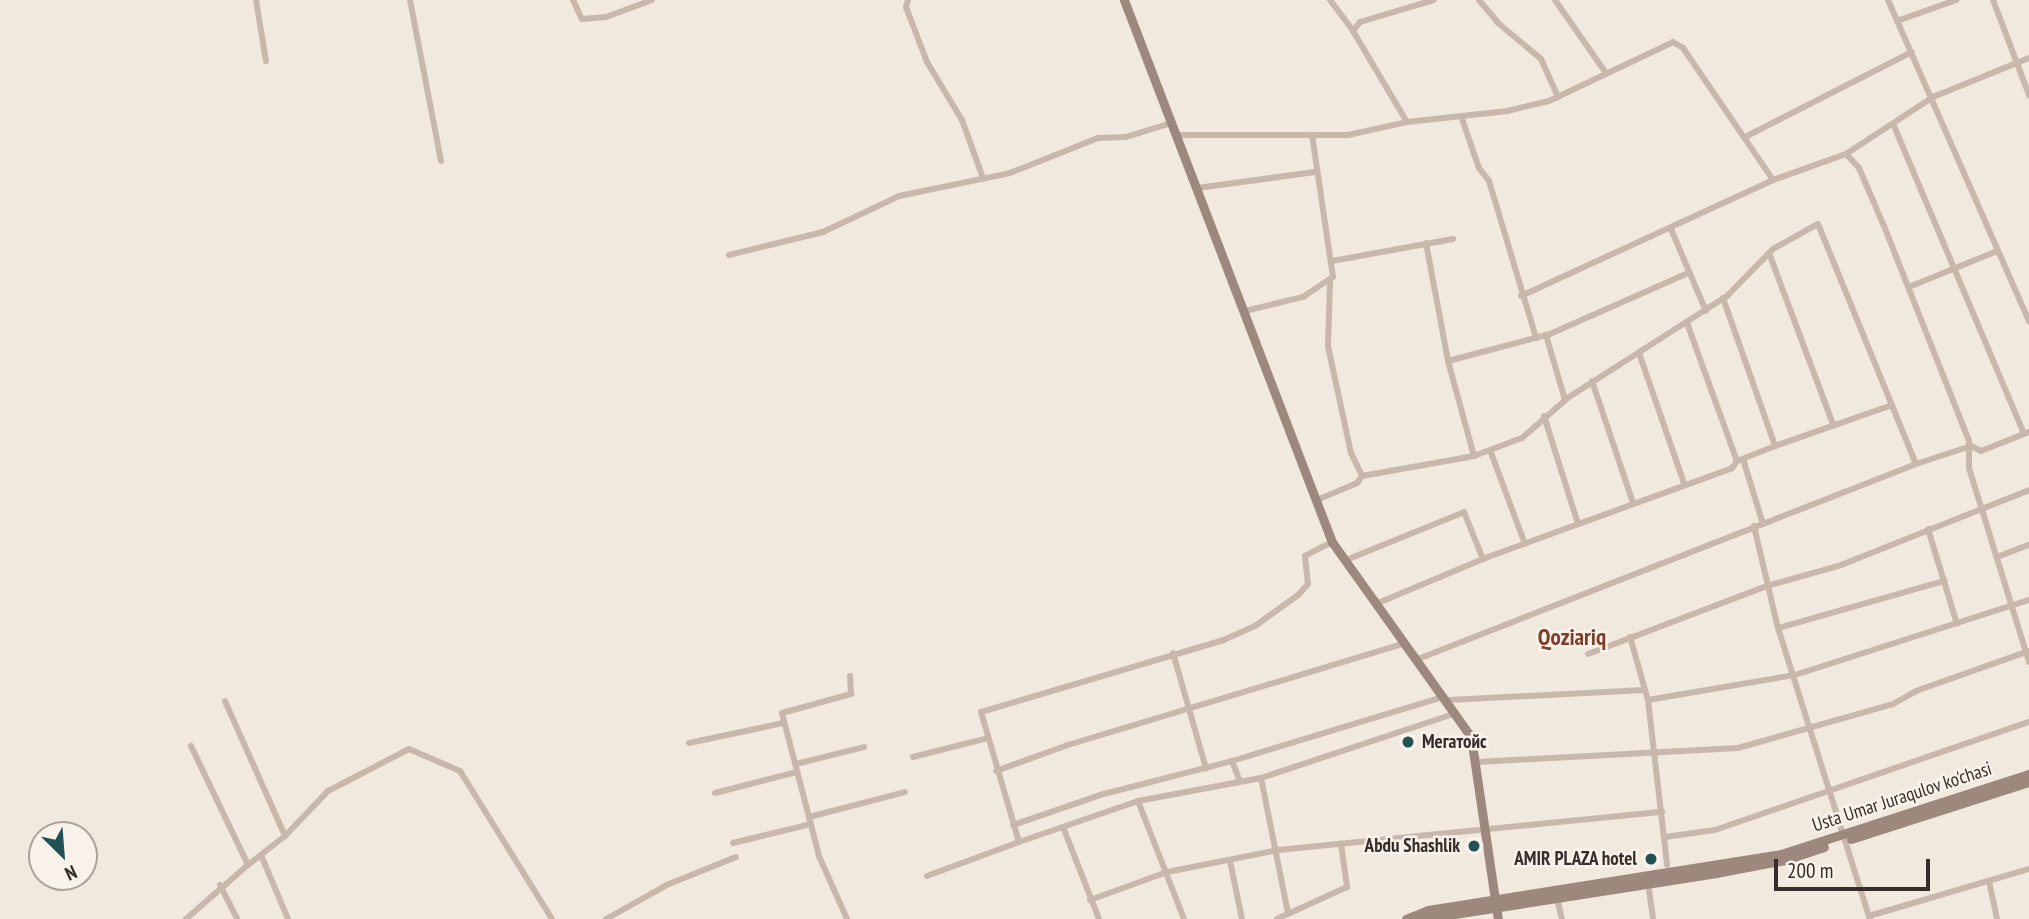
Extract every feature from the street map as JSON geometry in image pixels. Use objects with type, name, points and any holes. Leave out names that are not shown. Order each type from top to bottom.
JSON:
[{"type":"main road","points":[[1124,0],[1332,542],[1447,698],[1471,737],[1477,762],[1498,919]]},
{"type":"main road","name":"Usta Umar Juraqulov ko'chasi","points":[[1843,838],[2029,774]]},
{"type":"main road","name":"Usta Umar Juraqulov ko'chasi","points":[[1496,902],[1781,854],[2029,782]]},
{"type":"main road","points":[[1406,919],[1428,910],[1496,902]]},
{"type":"main road","points":[[1423,919],[1496,902]]},
{"type":"street","points":[[256,0],[267,61]]},
{"type":"street","points":[[410,0],[441,161]]},
{"type":"street","points":[[573,0],[582,19],[606,17],[652,0]]},
{"type":"street","points":[[908,0],[906,7],[926,62],[962,120],[982,178]]},
{"type":"street","points":[[1330,0],[1353,31],[1407,122]]},
{"type":"street","points":[[1353,31],[1360,22],[1434,0]]},
{"type":"street","points":[[1479,0],[1498,23],[1541,59],[1558,97]]},
{"type":"street","points":[[1555,0],[1606,73]]},
{"type":"street","points":[[1888,0],[1933,97],[2029,321]]},
{"type":"street","points":[[1897,21],[1956,0]]},
{"type":"street","points":[[1993,0],[2029,95]]},
{"type":"street","points":[[1177,135],[1348,135],[1407,122],[1525,108],[1558,97],[1666,43],[1679,43],[1747,136],[1773,180]]},
{"type":"street","points":[[1747,136],[1912,52]]},
{"type":"street","points":[[1521,296],[1773,180],[1846,154],[1894,126],[1933,97],[2029,58]]},
{"type":"street","points":[[1461,116],[1479,168],[1489,181],[1521,296],[1536,338]]},
{"type":"street","points":[[729,255],[823,232],[900,196],[1010,173],[1098,138],[1126,137],[1171,123]]},
{"type":"street","points":[[1418,659],[1916,464],[1971,446],[1980,451],[2027,433],[1894,126]]},
{"type":"street","points":[[1312,135],[1315,172],[1332,261],[1328,346],[1351,453],[1362,476]]},
{"type":"street","points":[[1846,154],[1859,168],[1971,446],[1969,468],[2029,662]]},
{"type":"street","points":[[1196,188],[1315,172]]},
{"type":"street","points":[[1317,500],[1357,483],[1362,476],[1474,456],[1522,438],[1544,416],[1592,381],[1706,311],[1769,253],[1814,225],[1821,226],[1916,464]]},
{"type":"street","points":[[1671,229],[1706,311]]},
{"type":"street","points":[[1332,261],[1453,239]]},
{"type":"street","points":[[1426,243],[1448,361],[1474,456]]},
{"type":"street","points":[[1909,287],[1997,251]]},
{"type":"street","points":[[1769,253],[1833,424]]},
{"type":"street","points":[[1448,361],[1546,335],[1688,272]]},
{"type":"street","points":[[1245,311],[1303,297],[1330,282]]},
{"type":"street","points":[[1723,298],[1775,446]]},
{"type":"street","points":[[1687,323],[1763,524]]},
{"type":"street","points":[[1546,335],[1565,400]]},
{"type":"street","points":[[1639,353],[1684,483]]},
{"type":"street","points":[[1592,381],[1633,503]]},
{"type":"street","points":[[1378,603],[1483,559],[1684,483],[1732,468],[1740,460],[1775,446],[1892,405]]},
{"type":"street","points":[[1544,416],[1578,524]]},
{"type":"street","points":[[1490,450],[1525,544]]},
{"type":"street","points":[[1588,654],[1767,586],[1842,565],[2029,489]]},
{"type":"street","points":[[1346,560],[1464,512],[1483,559]]},
{"type":"street","points":[[1754,526],[1778,628],[1796,676],[1843,838],[1870,917],[2029,869]]},
{"type":"street","points":[[1928,529],[1957,624]]},
{"type":"street","points":[[1019,842],[996,771],[981,712],[1224,640],[1266,618],[1308,584],[1305,556],[1312,548],[1332,542]]},
{"type":"street","points":[[1997,557],[2029,545]]},
{"type":"street","points":[[1778,628],[1944,582]]},
{"type":"street","points":[[1648,700],[1796,676],[2029,600]]},
{"type":"street","points":[[1630,637],[1648,700],[1667,865]]},
{"type":"street","points":[[996,771],[1068,745],[1188,711],[1406,643]]},
{"type":"street","points":[[1477,762],[1738,748],[1892,704],[1916,691],[2027,652]]},
{"type":"street","points":[[1173,653],[1206,768]]},
{"type":"street","points":[[847,919],[819,856],[783,723],[786,710],[851,694],[850,676]]},
{"type":"street","points":[[1013,825],[1100,795],[1232,761],[1447,698],[1610,695],[1644,690]]},
{"type":"street","points":[[225,701],[285,836]]},
{"type":"street","points":[[926,876],[1138,801],[1261,778],[1457,713]]},
{"type":"street","points":[[1665,837],[1716,830],[1828,789],[2029,722]]},
{"type":"street","points":[[689,743],[783,723]]},
{"type":"street","points":[[914,757],[988,738]]},
{"type":"street","points":[[191,746],[248,864]]},
{"type":"street","points":[[796,764],[864,747]]},
{"type":"street","points":[[186,919],[220,885],[285,836],[328,791],[410,749],[460,771],[552,919]]},
{"type":"street","points":[[1232,761],[1240,782]]},
{"type":"street","points":[[715,793],[797,772]]},
{"type":"street","points":[[1261,778],[1288,913]]},
{"type":"street","points":[[733,843],[905,792]]},
{"type":"street","points":[[1138,801],[1184,919]]},
{"type":"street","points":[[1090,900],[1167,872],[1274,851],[1662,812]]},
{"type":"street","points":[[1063,827],[1090,900],[1100,919]]},
{"type":"street","points":[[1277,919],[1347,887],[1341,843]]},
{"type":"street","points":[[261,855],[288,919]]},
{"type":"street","points":[[606,919],[669,884],[736,858]]},
{"type":"street","points":[[1230,861],[1242,919]]},
{"type":"street","points":[[1989,881],[1997,919]]},
{"type":"street","points":[[220,885],[237,919]]},
{"type":"street","points":[[1649,890],[1653,919]]},
{"type":"street","points":[[1558,902],[1562,919]]},
{"type":"place","name":"Мегатойс","points":[[1408,742]]},
{"type":"place","name":"Abdu Shashlik","points":[[1474,846]]},
{"type":"place","name":"AMIR PLAZA hotel","points":[[1651,859]]},
{"type":"district","name":"Qoziariq","points":[[1572,637]]}]
